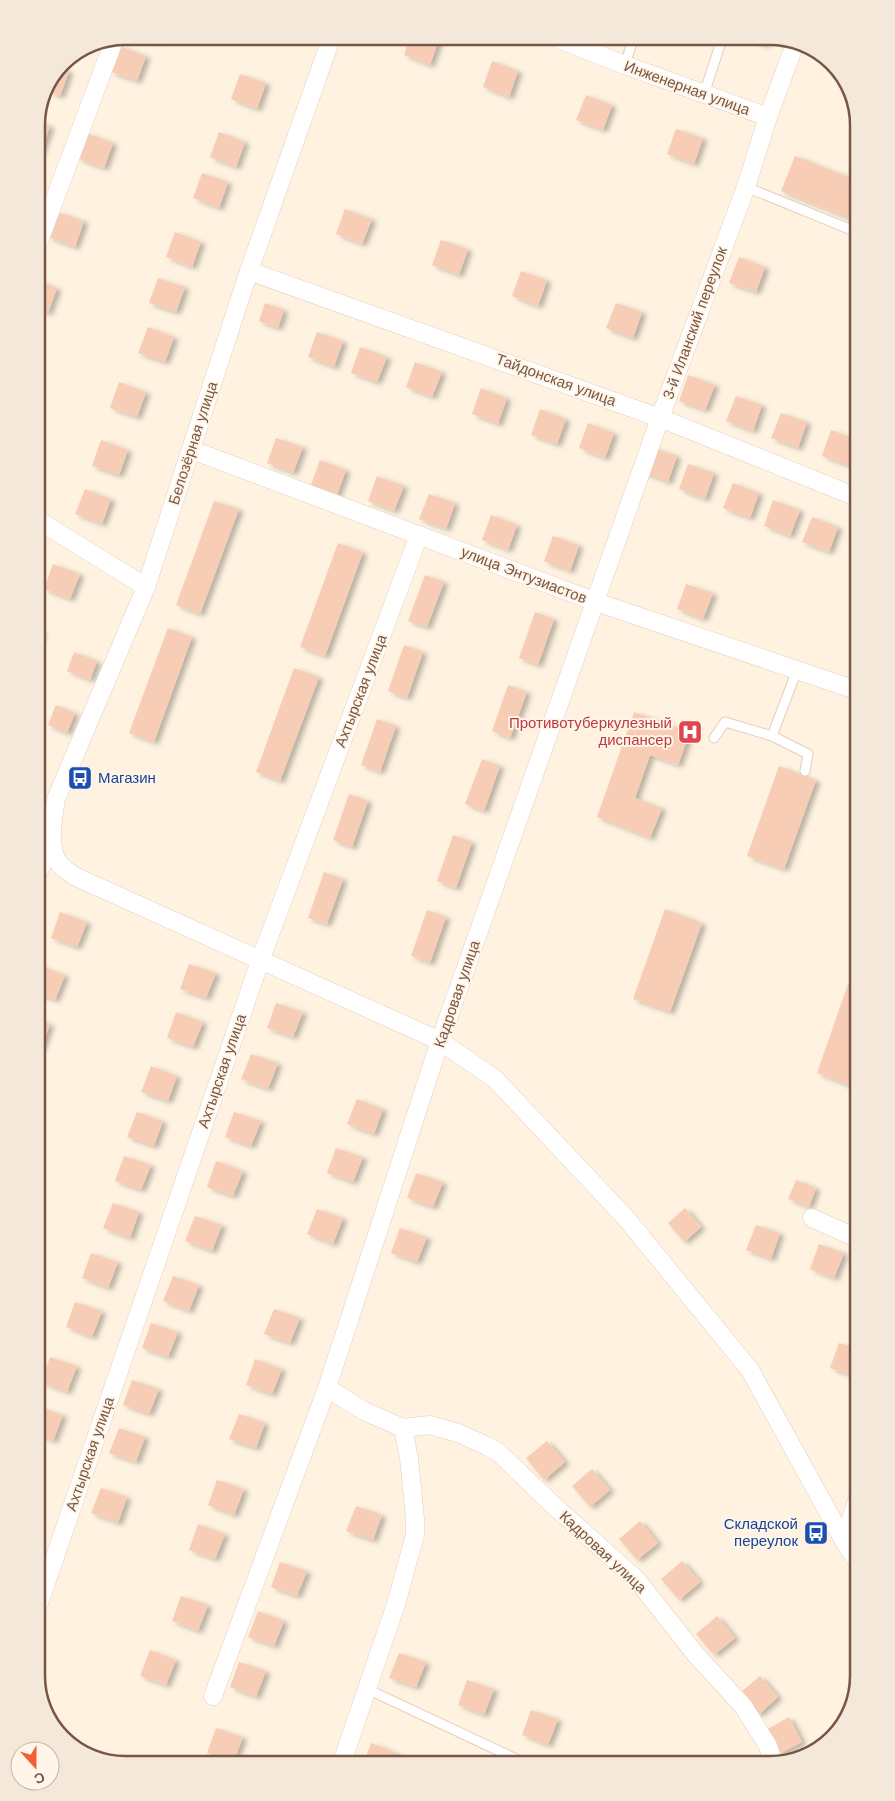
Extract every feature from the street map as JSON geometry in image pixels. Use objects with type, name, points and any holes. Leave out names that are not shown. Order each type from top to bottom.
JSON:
[{"type":"street","name":"Белозёрная улица","points":[[52,847],[52,824],[56,799],[146,587],[249,271],[329,45]]},
{"type":"street","name":"Инженерная улица","points":[[574,45],[768,117]]},
{"type":"street","points":[[45,225],[112,47]]},
{"type":"street","name":"3-й Иланский переулок","points":[[596,602],[660,418],[746,187],[768,117],[793,49]]},
{"type":"street","name":"Тайдонская улица","points":[[249,271],[660,418],[850,494]]},
{"type":"street","name":"улица Энтузиастов","points":[[192,450],[596,602],[850,688]]},
{"type":"street","points":[[45,525],[146,587]]},
{"type":"street","name":"Ахтырская улица","points":[[45,1586],[260,961],[419,535]]},
{"type":"street","name":"Кадровая улица","points":[[213,1696],[327,1388],[440,1041],[596,602]]},
{"type":"street","points":[[52,847],[60,864],[74,876],[440,1041],[495,1078],[625,1217],[750,1370],[850,1550]]},
{"type":"street","points":[[45,860],[52,847]]},
{"type":"street","points":[[812,1218],[850,1235]]},
{"type":"street","name":"Кадровая улица","points":[[327,1388],[364,1411],[403,1428],[430,1425],[465,1436],[498,1452],[553,1505],[637,1580],[697,1656],[743,1706],[768,1746],[771,1756]]},
{"type":"street","points":[[344,1756],[396,1604],[415,1535],[409,1458],[403,1428]]},
{"type":"street","points":[[844,1541],[850,1522]]},
{"type":"lane","points":[[625,65],[631,45]]},
{"type":"lane","points":[[704,94],[720,45]]},
{"type":"lane","points":[[746,187],[850,229]]},
{"type":"lane","points":[[772,736],[797,670]]},
{"type":"lane","points":[[714,738],[725,722],[772,736],[808,754],[805,771]]},
{"type":"lane","points":[[367,1689],[510,1756]]},
{"type":"building","points":[[407,45],[437,45],[430,65],[404,55]]},
{"type":"building","points":[[120,46],[146,56],[137,81],[111,72]]},
{"type":"building","points":[[492,61],[518,71],[509,97],[483,87]]},
{"type":"building","points":[[68,71],[69,71],[60,96],[52,93]]},
{"type":"building","points":[[240,74],[266,83],[257,109],[231,99]]},
{"type":"building","points":[[586,95],[612,105],[603,130],[576,120]]},
{"type":"building","points":[[45,124],[50,126],[45,140]]},
{"type":"building","points":[[676,129],[703,138],[694,164],[667,154]]},
{"type":"building","points":[[219,132],[245,142],[236,167],[210,157]]},
{"type":"building","points":[[87,133],[113,143],[104,168],[77,158]]},
{"type":"building","points":[[795,156],[850,177],[850,219],[781,191]]},
{"type":"building","points":[[202,173],[228,182],[219,208],[193,198]]},
{"type":"building","points":[[345,209],[372,219],[362,244],[336,234]]},
{"type":"building","points":[[58,212],[84,221],[75,247],[48,237]]},
{"type":"building","points":[[175,232],[201,242],[192,267],[166,257]]},
{"type":"building","points":[[441,240],[468,249],[459,275],[432,265]]},
{"type":"building","points":[[739,257],[765,267],[756,292],[729,283]]},
{"type":"building","points":[[521,271],[547,280],[538,306],[512,296]]},
{"type":"building","points":[[158,278],[185,287],[176,312],[149,303]]},
{"type":"building","points":[[45,283],[57,288],[48,313],[45,312]]},
{"type":"building","points":[[265,303],[284,310],[278,328],[259,321]]},
{"type":"building","points":[[616,303],[642,312],[633,338],[606,328]]},
{"type":"building","points":[[148,327],[174,337],[165,362],[138,353]]},
{"type":"building","points":[[317,332],[343,341],[334,367],[308,357]]},
{"type":"building","points":[[360,347],[387,357],[377,382],[351,373]]},
{"type":"building","points":[[415,362],[442,372],[432,397],[406,387]]},
{"type":"building","points":[[688,375],[715,385],[705,410],[679,401]]},
{"type":"building","points":[[119,382],[146,392],[137,417],[110,408]]},
{"type":"building","points":[[481,388],[507,398],[498,424],[472,414]]},
{"type":"building","points":[[736,396],[762,405],[753,431],[726,421]]},
{"type":"building","points":[[540,409],[566,419],[557,444],[531,435]]},
{"type":"building","points":[[781,413],[807,422],[798,448],[771,438]]},
{"type":"building","points":[[588,423],[614,433],[605,458],[579,448]]},
{"type":"building","points":[[831,430],[850,437],[850,460],[848,465],[822,456]]},
{"type":"building","points":[[276,438],[303,447],[293,473],[267,463]]},
{"type":"building","points":[[101,440],[128,450],[119,475],[92,466]]},
{"type":"building","points":[[651,447],[677,456],[668,482],[642,472]]},
{"type":"building","points":[[320,460],[346,470],[337,495],[311,485]]},
{"type":"building","points":[[688,464],[714,473],[705,499],[679,489]]},
{"type":"building","points":[[377,476],[404,486],[394,511],[368,501]]},
{"type":"building","points":[[733,483],[759,493],[750,518],[723,508]]},
{"type":"building","points":[[85,489],[111,499],[102,524],[75,514]]},
{"type":"building","points":[[429,494],[455,503],[446,529],[419,519]]},
{"type":"building","points":[[773,500],[800,510],[790,536],[764,526]]},
{"type":"building","points":[[214,501],[239,509],[200,614],[176,605]]},
{"type":"building","points":[[491,515],[517,525],[508,550],[482,540]]},
{"type":"building","points":[[812,517],[838,527],[829,552],[802,542]]},
{"type":"building","points":[[553,536],[579,545],[570,571],[544,561]]},
{"type":"building","points":[[338,543],[363,552],[325,656],[300,647]]},
{"type":"building","points":[[53,564],[80,574],[70,599],[45,589]]},
{"type":"building","points":[[425,575],[444,582],[427,627],[408,621]]},
{"type":"building","points":[[686,584],[713,593],[703,619],[677,609]]},
{"type":"building","points":[[535,612],[554,619],[538,665],[519,658]]},
{"type":"building","points":[[168,628],[192,637],[154,742],[129,733]]},
{"type":"building","points":[[404,645],[423,652],[407,698],[388,691]]},
{"type":"building","points":[[74,652],[97,661],[90,680],[67,671]]},
{"type":"building","points":[[294,668],[319,677],[280,781],[256,772]]},
{"type":"building","points":[[508,685],[527,692],[510,738],[492,731]]},
{"type":"building","points":[[56,705],[75,713],[67,733],[48,725]]},
{"type":"building","points":[[634,712],[690,732],[678,765],[650,755],[635,798],[662,808],[650,838],[597,817]]},
{"type":"building","points":[[377,719],[396,726],[380,772],[361,765]]},
{"type":"building","points":[[482,759],[500,766],[484,811],[465,804]]},
{"type":"building","points":[[779,766],[816,780],[784,869],[747,856]]},
{"type":"building","points":[[349,794],[368,801],[352,847],[333,840]]},
{"type":"building","points":[[453,835],[472,842],[456,888],[437,881]]},
{"type":"building","points":[[324,872],[343,879],[327,924],[308,918]]},
{"type":"building","points":[[665,909],[702,923],[670,1012],[633,999]]},
{"type":"building","points":[[427,910],[446,917],[430,963],[411,956]]},
{"type":"building","points":[[60,912],[87,922],[77,947],[51,938]]},
{"type":"building","points":[[189,964],[216,973],[206,998],[180,989]]},
{"type":"building","points":[[45,968],[65,975],[55,1000],[45,996]]},
{"type":"building","points":[[848,984],[850,985],[850,1085],[817,1073]]},
{"type":"building","points":[[276,1003],[303,1012],[293,1037],[267,1028]]},
{"type":"building","points":[[176,1012],[203,1022],[193,1047],[167,1038]]},
{"type":"building","points":[[45,1022],[50,1024],[45,1038]]},
{"type":"building","points":[[251,1054],[278,1063],[268,1089],[241,1079]]},
{"type":"building","points":[[151,1066],[177,1076],[168,1101],[141,1092]]},
{"type":"building","points":[[357,1099],[383,1109],[374,1134],[347,1124]]},
{"type":"building","points":[[137,1112],[163,1121],[154,1146],[127,1137]]},
{"type":"building","points":[[234,1112],[261,1121],[251,1146],[225,1137]]},
{"type":"building","points":[[336,1148],[363,1157],[353,1182],[327,1173]]},
{"type":"building","points":[[124,1156],[151,1165],[141,1190],[115,1181]]},
{"type":"building","points":[[216,1161],[243,1171],[233,1196],[207,1187]]},
{"type":"building","points":[[416,1173],[443,1182],[433,1207],[407,1198]]},
{"type":"building","points":[[796,1180],[816,1188],[809,1207],[788,1199]]},
{"type":"building","points":[[113,1203],[139,1212],[130,1238],[103,1228]]},
{"type":"building","points":[[685,1208],[701,1227],[684,1242],[668,1223]]},
{"type":"building","points":[[317,1209],[343,1218],[333,1244],[307,1234]]},
{"type":"building","points":[[195,1216],[222,1225],[212,1251],[185,1241]]},
{"type":"building","points":[[756,1225],[780,1233],[771,1259],[746,1250]]},
{"type":"building","points":[[400,1228],[427,1237],[417,1262],[391,1253]]},
{"type":"building","points":[[819,1244],[844,1253],[834,1278],[810,1269]]},
{"type":"building","points":[[91,1253],[118,1262],[108,1288],[82,1278]]},
{"type":"building","points":[[173,1276],[199,1285],[189,1311],[163,1301]]},
{"type":"building","points":[[75,1302],[102,1311],[92,1337],[66,1327]]},
{"type":"building","points":[[274,1309],[300,1318],[290,1343],[264,1334]]},
{"type":"building","points":[[151,1323],[178,1332],[168,1357],[142,1348]]},
{"type":"building","points":[[839,1343],[850,1346],[850,1374],[830,1368]]},
{"type":"building","points":[[50,1357],[77,1366],[67,1392],[45,1384],[45,1371]]},
{"type":"building","points":[[255,1359],[282,1369],[272,1394],[246,1385]]},
{"type":"building","points":[[132,1380],[159,1389],[149,1414],[123,1405]]},
{"type":"building","points":[[45,1409],[63,1415],[53,1441],[45,1438]]},
{"type":"building","points":[[239,1414],[265,1423],[256,1448],[229,1439]]},
{"type":"building","points":[[119,1428],[145,1437],[136,1462],[109,1453]]},
{"type":"building","points":[[547,1441],[565,1462],[544,1480],[526,1458]]},
{"type":"building","points":[[592,1469],[610,1490],[590,1507],[572,1486]]},
{"type":"building","points":[[217,1480],[244,1489],[234,1515],[208,1505]]},
{"type":"building","points":[[101,1488],[127,1497],[118,1523],[91,1513]]},
{"type":"building","points":[[356,1506],[382,1515],[373,1540],[346,1531]]},
{"type":"building","points":[[640,1521],[658,1543],[637,1560],[619,1539]]},
{"type":"building","points":[[198,1524],[225,1534],[215,1559],[189,1550]]},
{"type":"building","points":[[682,1561],[700,1582],[679,1600],[661,1579]]},
{"type":"building","points":[[280,1562],[307,1571],[297,1596],[271,1587]]},
{"type":"building","points":[[181,1596],[208,1605],[198,1631],[172,1621]]},
{"type":"building","points":[[258,1611],[284,1621],[274,1646],[248,1637]]},
{"type":"building","points":[[717,1616],[735,1638],[714,1655],[696,1634]]},
{"type":"building","points":[[150,1650],[176,1660],[166,1685],[140,1676]]},
{"type":"building","points":[[399,1653],[426,1662],[416,1687],[389,1678]]},
{"type":"building","points":[[239,1662],[266,1671],[256,1697],[230,1687]]},
{"type":"building","points":[[760,1676],[778,1697],[758,1715],[740,1693]]},
{"type":"building","points":[[467,1680],[494,1689],[484,1715],[458,1705]]},
{"type":"building","points":[[531,1710],[558,1719],[548,1745],[522,1735]]},
{"type":"building","points":[[789,1717],[802,1742],[779,1754],[766,1730]]},
{"type":"building","points":[[216,1728],[243,1737],[236,1756],[215,1756],[207,1753]]},
{"type":"building","points":[[371,1743],[397,1753],[396,1756],[366,1756]]},
{"type":"place","name":"Противотуберкулезный диспансер","points":[[690,732]]},
{"type":"place","name":"Магазин","points":[[80,778]]},
{"type":"place","name":"Складской переулок","points":[[816,1533]]}]
